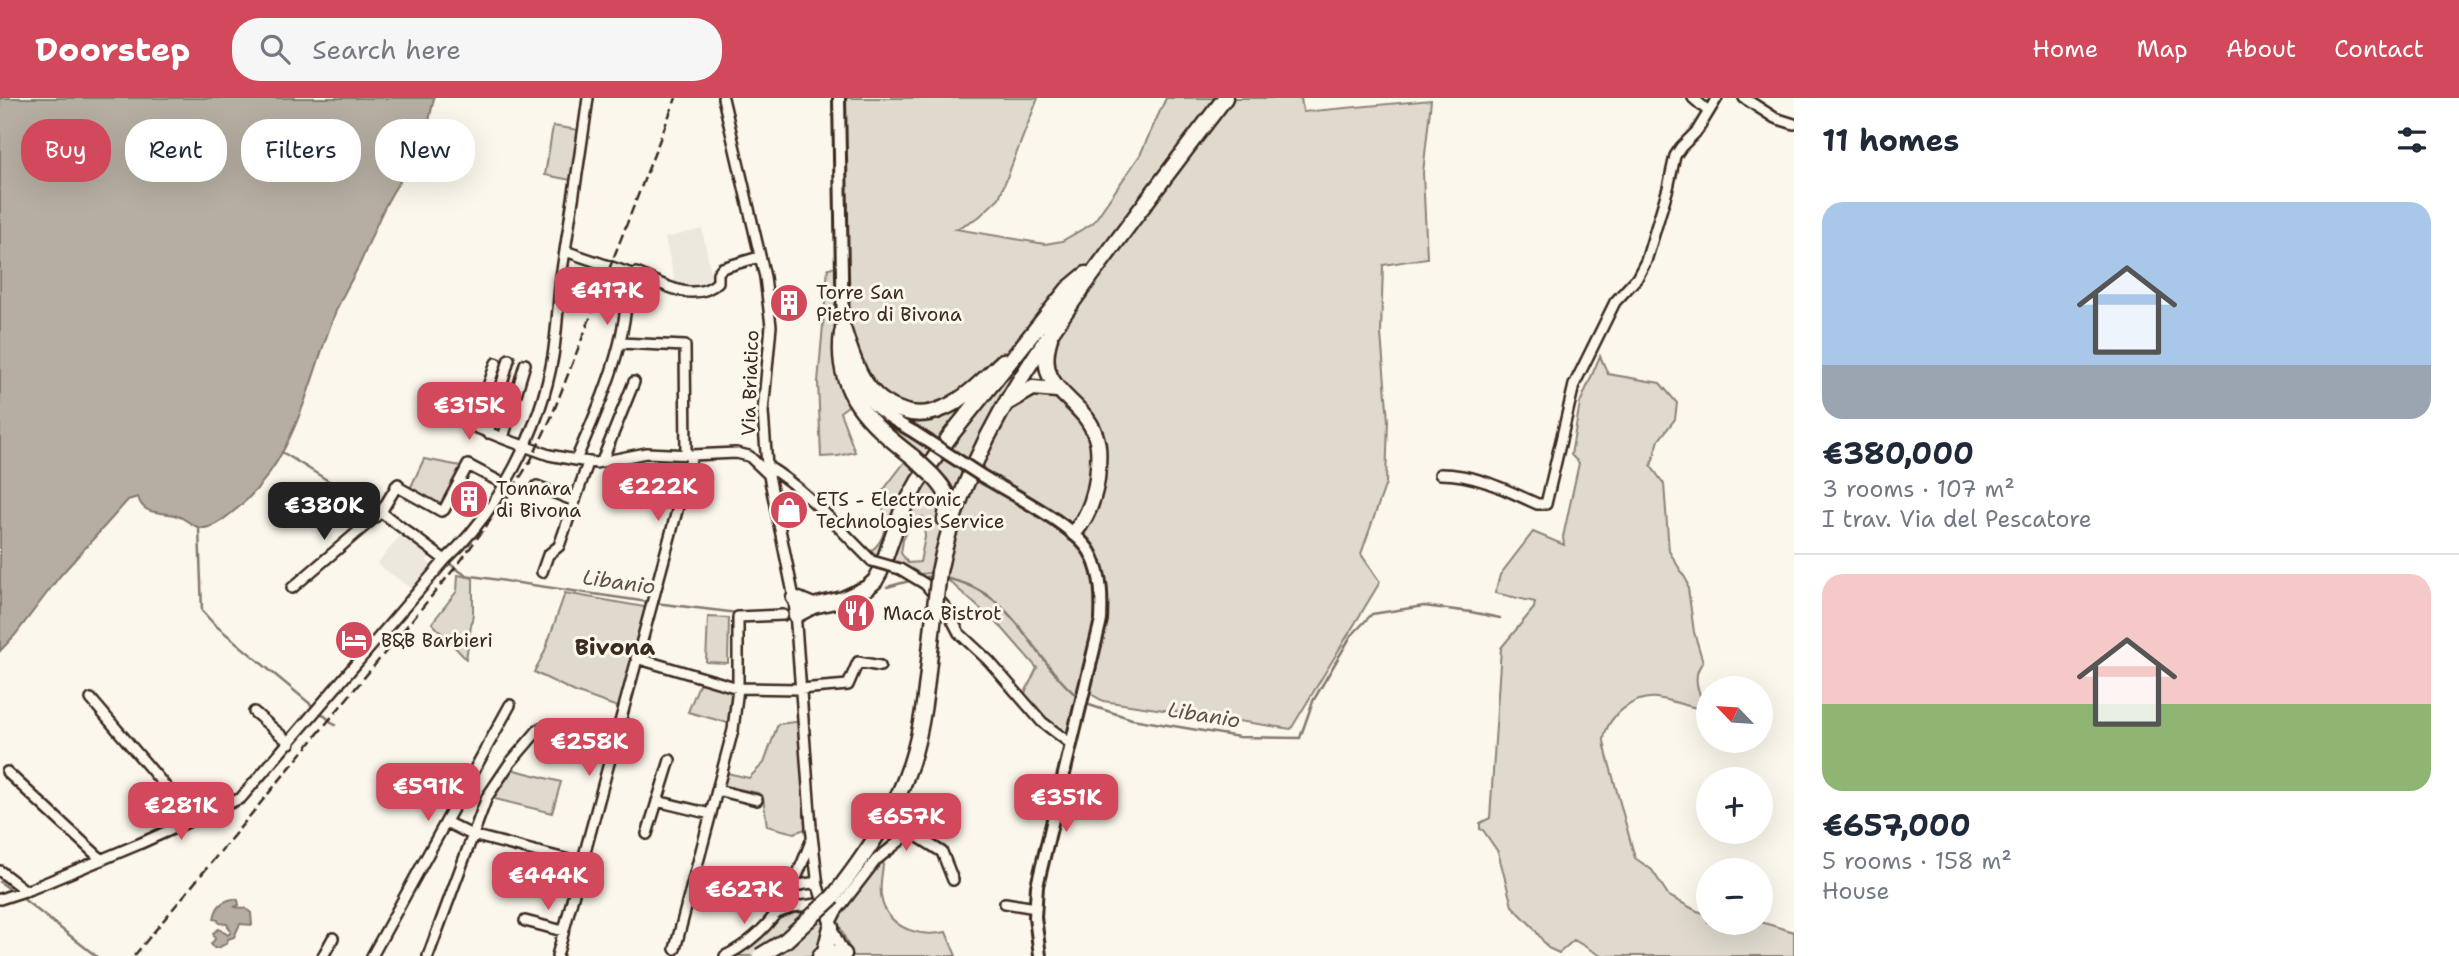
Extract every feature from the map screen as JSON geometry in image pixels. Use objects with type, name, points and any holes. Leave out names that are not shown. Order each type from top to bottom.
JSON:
[{"type":"main road","points":[[760,956],[786,940],[833,897],[872,847],[895,803],[911,763],[920,721],[944,548],[971,472],[1003,406],[1021,374],[1054,327],[1225,98]]},
{"type":"main road","points":[[790,615],[843,599],[867,588],[875,581],[901,513],[918,482],[950,436],[1069,289],[1105,257]]},
{"type":"main road","points":[[1054,327],[1046,351],[1046,364],[1057,390],[1083,415],[1097,440],[1095,491],[1085,520],[1074,533]]},
{"type":"main road","points":[[843,328],[853,361],[874,395],[893,408],[907,413],[928,414],[955,402],[1032,335]]},
{"type":"main road","points":[[843,328],[839,354],[848,388],[876,426],[947,490],[949,503],[941,537],[944,548]]},
{"type":"main road","points":[[1003,406],[1033,388],[1057,390]]},
{"type":"main road","points":[[794,598],[813,606]]},
{"type":"main road","points":[[830,922],[822,953],[844,955]]},
{"type":"street","points":[[0,900],[102,860],[241,798],[472,532],[504,484],[526,442],[543,400],[553,357],[565,251],[588,98]]},
{"type":"street","name":"Via Briatico","points":[[723,98],[765,277],[771,326],[763,412],[768,470],[794,598],[790,615],[800,688],[818,886],[844,955]]},
{"type":"street","points":[[839,98],[843,328],[848,366],[860,392],[869,403],[889,418],[1074,533],[1091,554],[1102,591],[1101,620],[1037,886],[1040,956]]},
{"type":"street","points":[[1693,98],[1708,111]]},
{"type":"street","points":[[1440,474],[1459,474],[1482,480],[1536,504],[1546,504],[1574,385],[1615,302],[1642,270],[1656,232],[1675,156],[1697,131],[1717,98]]},
{"type":"street","points":[[1744,98],[1774,117],[1794,124]]},
{"type":"street","points":[[565,251],[632,274],[636,273],[680,292],[695,292],[713,287],[718,282],[718,273],[722,268],[759,257]]},
{"type":"street","points":[[576,460],[602,398],[620,343],[632,274]]},
{"type":"street","points":[[556,956],[689,455],[685,346],[620,343]]},
{"type":"street","points":[[488,433],[509,359]]},
{"type":"street","points":[[474,428],[496,363]]},
{"type":"street","points":[[503,438],[525,364]]},
{"type":"street","points":[[602,461],[634,382]]},
{"type":"street","points":[[425,407],[488,433],[526,442],[549,455],[588,463],[646,453],[736,453],[749,456],[768,470],[780,474],[872,561],[900,569],[922,582],[946,608],[959,633],[989,661],[1042,722],[1071,744]]},
{"type":"street","points":[[542,572],[548,555],[559,546],[588,463]]},
{"type":"street","points":[[292,589],[381,512],[398,484],[441,511],[468,465],[504,484]]},
{"type":"street","points":[[537,486],[575,501]]},
{"type":"street","points":[[381,512],[445,560]]},
{"type":"street","points":[[676,949],[733,730],[738,688],[738,617],[790,615]]},
{"type":"street","points":[[636,657],[738,688],[848,685],[858,662],[880,666]]},
{"type":"street","points":[[91,699],[194,820]]},
{"type":"street","points":[[372,956],[510,705]]},
{"type":"street","points":[[254,712],[289,743]]},
{"type":"street","points":[[428,956],[487,797],[539,729]]},
{"type":"street","points":[[647,834],[670,760]]},
{"type":"street","points":[[7,772],[102,860]]},
{"type":"street","points":[[717,790],[757,800]]},
{"type":"street","points":[[657,801],[710,814]]},
{"type":"street","points":[[446,822],[472,835],[582,863]]},
{"type":"street","points":[[777,913],[817,904],[830,922],[876,860],[906,836],[915,835],[942,852],[953,880]]},
{"type":"street","points":[[724,956],[751,940],[777,913],[794,886],[812,839]]},
{"type":"street","points":[[0,871],[26,891]]},
{"type":"street","points":[[794,886],[811,883],[818,886],[806,905]]},
{"type":"street","points":[[690,892],[739,905]]},
{"type":"street","points":[[1005,903],[1036,908]]},
{"type":"street","points":[[525,921],[563,931]]},
{"type":"street","points":[[323,956],[333,938]]},
{"type":"shaded area","points":[[0,98],[434,98],[430,119],[375,119],[375,182],[400,182],[336,311],[297,422],[285,448],[252,495],[216,524],[200,528],[175,515],[150,511],[141,504],[138,497],[128,500],[60,576],[0,651]]},
{"type":"shaded area","points":[[839,98],[1038,98],[999,198],[979,217],[956,229],[1045,244],[1062,241],[1093,223],[1140,155],[1166,98],[1301,98],[1303,112],[1431,100],[1423,173],[1427,258],[1383,265],[1381,334],[1388,421],[1386,483],[1361,554],[1380,582],[1291,729],[1103,701],[1084,690],[1071,744],[1022,699],[1037,668],[1003,629],[939,572],[911,575],[865,554],[879,543],[884,529],[884,512],[879,496],[907,459],[853,402],[840,412],[855,452],[821,457],[818,382],[828,268],[841,266]],"holes":[[[1046,351],[1056,390],[1045,387],[1005,404]],[[952,455],[976,461],[982,477],[967,483]],[[923,517],[925,537],[920,562],[908,563],[901,553],[903,540],[912,521]]]},
{"type":"shaded area","points":[[553,126],[579,130],[571,180],[545,175]]},
{"type":"shaded area","points":[[702,229],[713,282],[688,290],[676,287],[665,238]]},
{"type":"shaded area","points":[[1600,356],[1608,374],[1660,383],[1677,403],[1675,419],[1659,440],[1651,466],[1664,484],[1669,551],[1687,581],[1694,632],[1703,662],[1696,676],[1696,708],[1656,698],[1639,700],[1616,715],[1606,731],[1605,747],[1635,858],[1652,870],[1669,896],[1696,910],[1696,935],[1773,935],[1773,926],[1794,932],[1794,956],[1601,956],[1574,940],[1559,953],[1548,948],[1532,926],[1512,906],[1498,852],[1480,829],[1480,823],[1490,818],[1501,648],[1534,608],[1535,602],[1495,593],[1500,575],[1533,532],[1564,545],[1563,537],[1579,463],[1571,455],[1580,403]]},
{"type":"shaded area","points":[[424,459],[466,467],[444,510],[408,493]]},
{"type":"shaded area","points":[[403,532],[432,554],[427,561],[432,565],[412,589],[377,564]]},
{"type":"shaded area","points":[[458,575],[473,578],[473,613],[466,659],[432,623],[457,591]]},
{"type":"shaded area","points":[[565,593],[650,608],[623,709],[575,692],[534,672],[544,653]]},
{"type":"shaded area","points":[[708,617],[729,618],[728,663],[706,662]]},
{"type":"shaded area","points":[[700,682],[729,690],[728,723],[688,712]]},
{"type":"shaded area","points":[[803,721],[811,827],[794,833],[767,826],[763,797],[758,793],[724,786],[727,773],[749,778],[764,763],[778,724]]},
{"type":"shaded area","points":[[507,768],[561,782],[552,813],[487,797]]},
{"type":"shaded area","points":[[885,852],[881,894],[889,915],[902,927],[919,933],[946,932],[956,956],[853,956],[835,916]]},
{"type":"shaded area","points":[[238,900],[239,905],[234,907],[245,908],[251,913],[252,925],[240,924],[234,937],[214,948],[211,944],[215,939],[213,933],[219,929],[228,935],[231,932],[227,924],[214,919],[216,911],[222,903]]},
{"type":"shaded area","points":[[806,905],[827,915],[820,956],[725,956],[777,913]]},
{"type":"waterway","name":"Libanio","points":[[282,452],[364,503]]},
{"type":"waterway","points":[[199,528],[202,611],[314,707]]},
{"type":"waterway","name":"Libanio","points":[[450,564],[465,575],[648,602]]},
{"type":"waterway","name":"Libanio","points":[[919,578],[933,576]]},
{"type":"waterway","name":"Libanio","points":[[943,578],[988,595],[1019,626],[1046,663],[1078,697]]},
{"type":"waterway","name":"Libanio","points":[[887,587],[913,580]]},
{"type":"waterway","name":"Libanio","points":[[655,603],[738,613]]},
{"type":"waterway","name":"Libanio","points":[[1086,704],[1132,719],[1239,737],[1300,738],[1313,701],[1351,636],[1372,614],[1424,606],[1500,618]]},
{"type":"waterway","points":[[319,711],[335,725]]},
{"type":"waterway","points":[[0,882],[11,890]]},
{"type":"waterway","points":[[22,898],[96,956]]},
{"type":"railway","points":[[134,956],[459,563],[509,495],[531,460],[551,418],[676,98]]},
{"type":"place","name":"Torre San Pietro di Bivona","points":[[789,303]]},
{"type":"place","name":"Tonnara di Bivona","points":[[469,499]]},
{"type":"place","name":"ETS - Electronic Technologies Service","points":[[789,510]]},
{"type":"place","name":"Maca Bistrot","points":[[856,613]]},
{"type":"place","name":"B&B Barbieri","points":[[354,640]]},
{"type":"district","name":"Bivona","points":[[615,647]]}]
